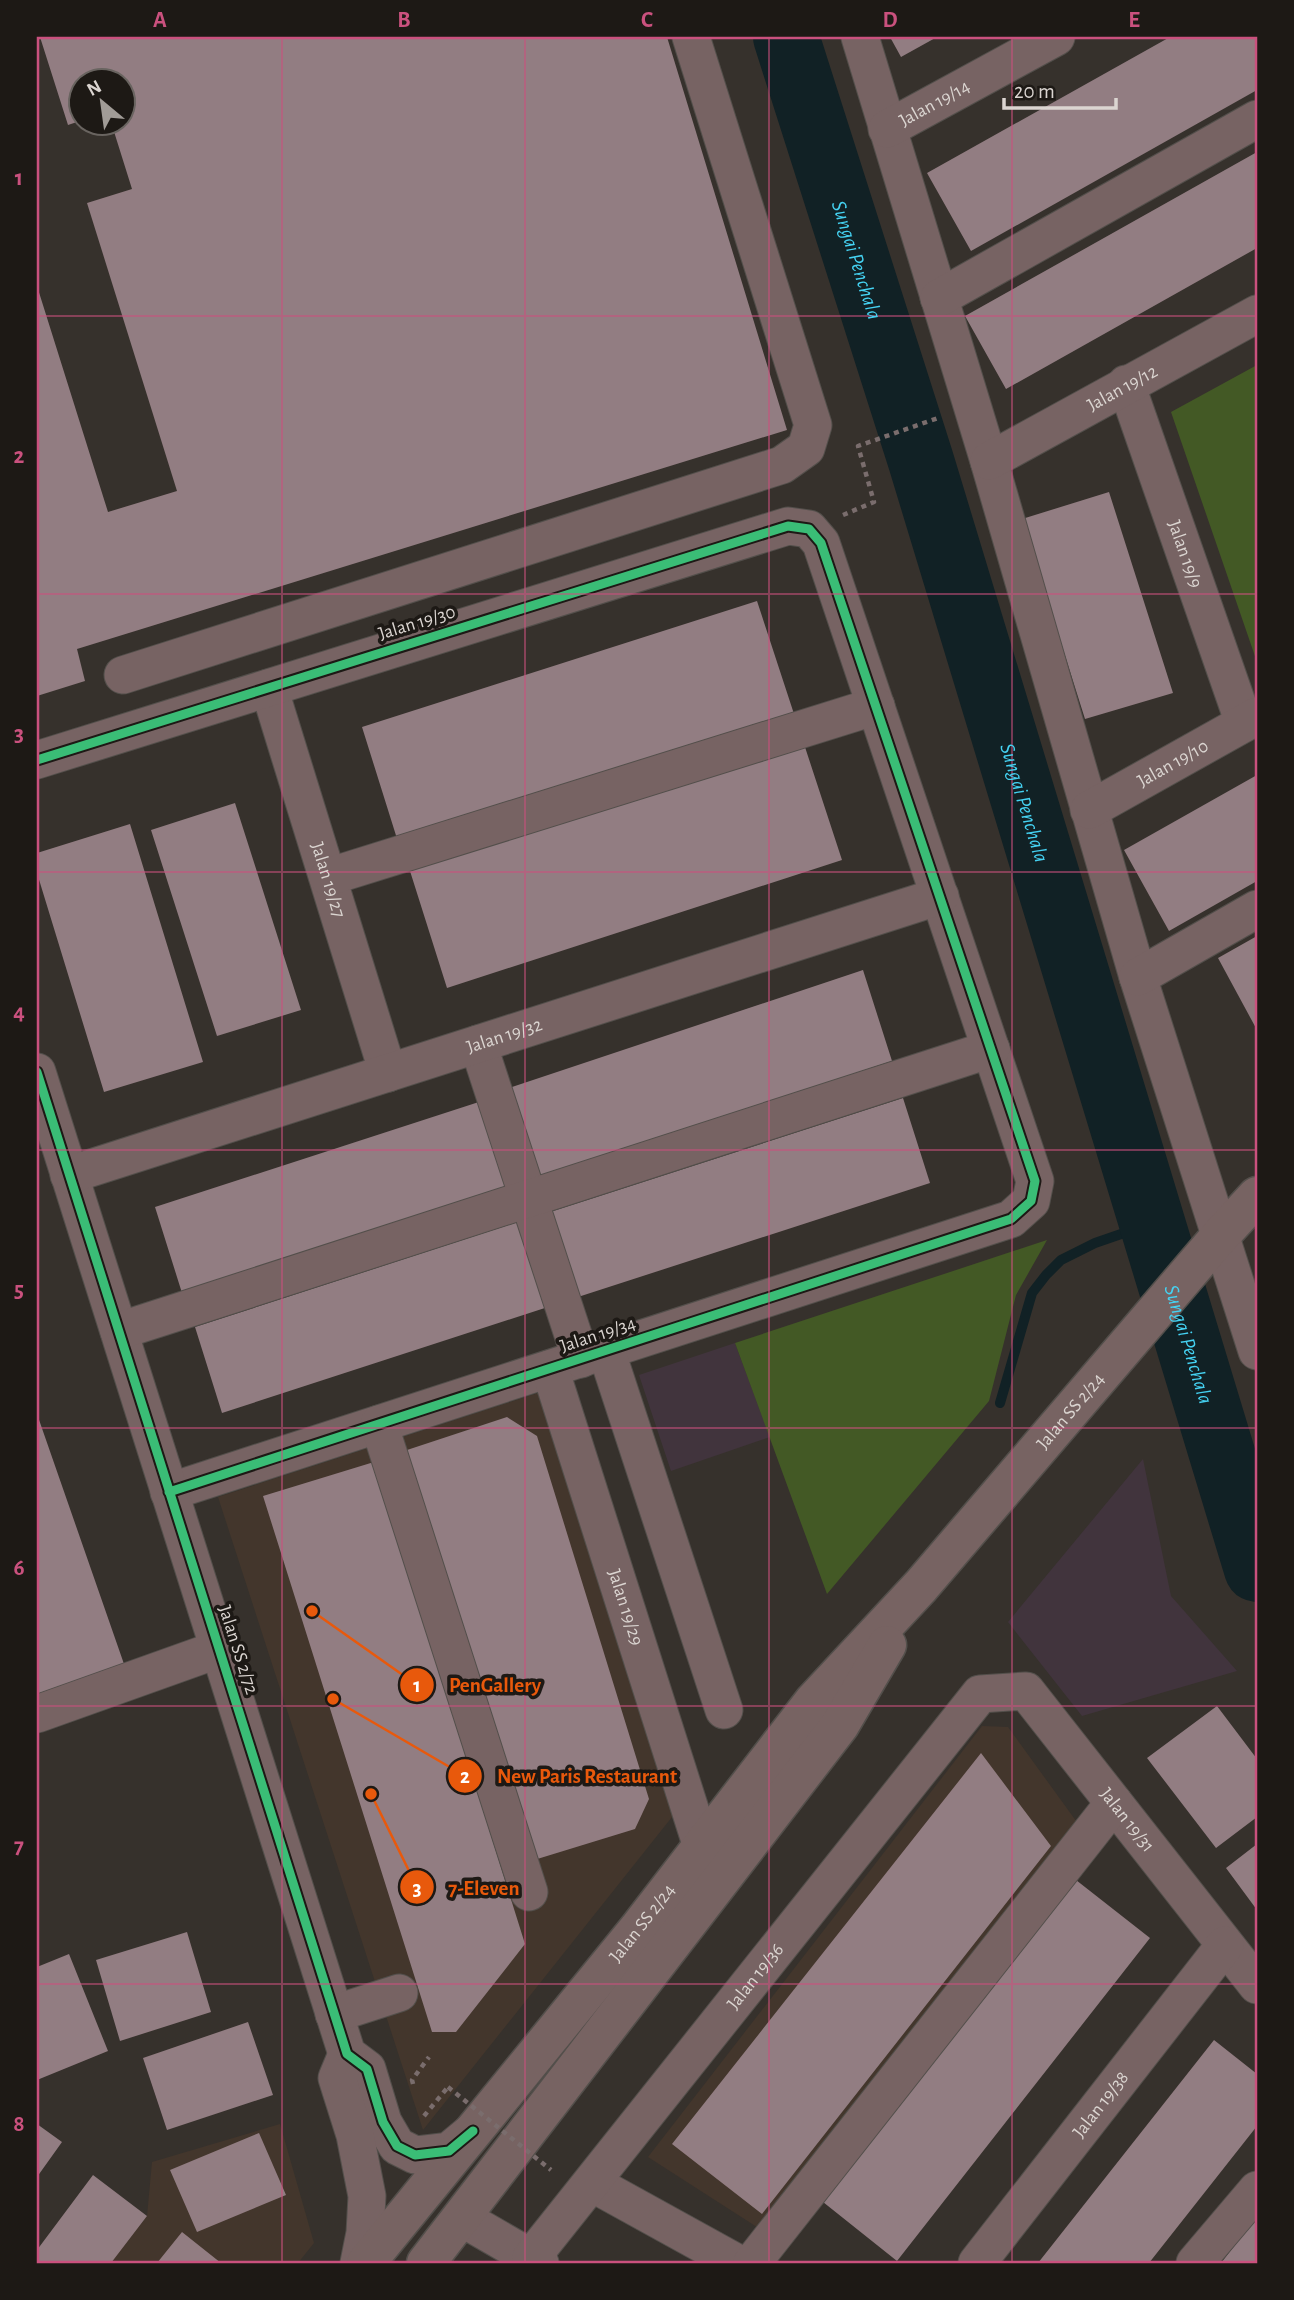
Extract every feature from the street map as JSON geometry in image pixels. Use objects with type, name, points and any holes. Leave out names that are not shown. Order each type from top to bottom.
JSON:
[{"type":"main road","name":"Jalan SS 2/24","points":[[366,2263],[702,1847],[813,1702],[921,1586],[1257,1196]]},
{"type":"main road","name":"Jalan SS 2/24","points":[[426,2263],[841,1725],[921,1586]]},
{"type":"street","points":[[122,675],[782,466],[806,448],[813,425],[691,37]]},
{"type":"street","points":[[860,37],[989,461],[1214,1243],[1257,1351]]},
{"type":"street","name":"Jalan 19/14","points":[[887,130],[1056,37]]},
{"type":"street","points":[[939,298],[1257,119]]},
{"type":"street","name":"Jalan 19/12","points":[[989,461],[1257,314]]},
{"type":"street","name":"Jalan 19/9","points":[[1126,384],[1251,719]]},
{"type":"street","name":"Jalan 19/30","points":[[37,760],[788,526],[809,529]]},
{"type":"street","points":[[119,1331],[991,1049],[821,543],[809,529]]},
{"type":"street","points":[[199,652],[217,704]]},
{"type":"street","name":"Jalan 19/27","points":[[269,688],[388,1073]]},
{"type":"street","points":[[328,877],[876,706]]},
{"type":"street","name":"Jalan 19/10","points":[[1089,810],[1251,719]]},
{"type":"street","name":"Jalan 19/32","points":[[69,1175],[940,896]]},
{"type":"street","points":[[1138,977],[1257,909]]},
{"type":"street","points":[[478,1044],[579,1359],[724,1710]]},
{"type":"street","name":"Jalan 19/34","points":[[170,1492],[1011,1219],[1031,1201],[1035,1181],[991,1049]]},
{"type":"street","name":"Jalan SS 2/72","points":[[37,1072],[347,2054],[368,2068],[383,2122],[397,2146],[415,2155],[449,2151],[473,2132]]},
{"type":"street","name":"Jalan 19/29","points":[[579,1359],[702,1847]]},
{"type":"street","points":[[379,1424],[529,1892]]},
{"type":"street","points":[[37,1714],[219,1649]]},
{"type":"street","name":"Jalan 19/31","points":[[980,1694],[1026,1692],[1257,1985]]},
{"type":"street","name":"Jalan 19/36","points":[[536,2260],[592,2183],[980,1694]]},
{"type":"street","points":[[752,2263],[1114,1804]]},
{"type":"street","name":"Jalan 19/38","points":[[977,2263],[1225,1945]]},
{"type":"street","points":[[334,2014],[399,1993]]},
{"type":"street","points":[[347,2054],[337,2078],[355,2135],[367,2196],[365,2233],[359,2263]]},
{"type":"street","points":[[592,2183],[737,2263]]},
{"type":"street","points":[[1195,2263],[1257,2190]]},
{"type":"street","points":[[463,2218],[536,2260]]},
{"type":"path","points":[[809,529],[874,502],[858,446],[972,406]]},
{"type":"path","points":[[415,2092],[412,2080],[429,2057]]},
{"type":"path","points":[[419,2105],[423,2117],[448,2087],[551,2170]]},
{"type":"shaded area","points":[[735,1343],[770,1437],[671,1471],[639,1375]]},
{"type":"shaded area","points":[[541,1392],[676,1812],[423,2130],[218,1497]]},
{"type":"shaded area","points":[[1143,1459],[1171,1596],[1237,1671],[1082,1716],[1008,1622]]},
{"type":"shaded area","points":[[982,1726],[1008,1727],[1079,1825],[760,2229],[648,2157]]},
{"type":"shaded area","points":[[280,2124],[314,2243],[298,2263],[110,2263],[147,2216],[152,2162]]},
{"type":"green space","points":[[1257,365],[1257,662],[1171,412]]},
{"type":"green space","points":[[1047,1240],[1016,1295],[989,1401],[827,1594],[735,1343]]},
{"type":"building","points":[[40,37],[667,37],[787,430],[77,649],[85,681],[37,696],[37,286],[108,512],[177,491],[87,203],[132,189],[115,136],[136,136],[136,66],[66,66],[66,119]]},
{"type":"building","points":[[890,37],[937,37],[901,57]]},
{"type":"building","points":[[1170,37],[1257,37],[1257,90],[971,251],[927,173]]},
{"type":"building","points":[[1257,152],[1257,248],[1006,389],[965,316]]},
{"type":"building","points":[[1109,492],[1173,693],[1085,719],[1022,519]]},
{"type":"building","points":[[757,601],[795,717],[399,845],[362,727]]},
{"type":"building","points":[[804,744],[842,860],[447,988],[410,871]]},
{"type":"building","points":[[1257,775],[1257,881],[1169,931],[1124,850]]},
{"type":"building","points":[[235,803],[301,1010],[217,1036],[151,830]]},
{"type":"building","points":[[130,824],[203,1062],[104,1092],[37,873],[37,853]]},
{"type":"building","points":[[1257,936],[1257,1030],[1218,958]]},
{"type":"building","points":[[863,970],[892,1061],[538,1178],[509,1088]]},
{"type":"building","points":[[903,1098],[930,1183],[578,1297],[550,1212]]},
{"type":"building","points":[[485,1100],[513,1185],[182,1293],[155,1207]]},
{"type":"building","points":[[524,1220],[551,1306],[222,1413],[195,1327]]},
{"type":"building","points":[[37,1414],[124,1664],[37,1694]]},
{"type":"building","points":[[507,1417],[537,1436],[649,1799],[635,1829],[534,1860],[407,1450]]},
{"type":"building","points":[[374,1462],[525,1944],[456,2032],[432,2032],[263,1496]]},
{"type":"building","points":[[1217,1706],[1257,1759],[1257,1817],[1216,1848],[1147,1758]]},
{"type":"building","points":[[981,1753],[1051,1846],[762,2214],[672,2144]]},
{"type":"building","points":[[1257,1844],[1257,1910],[1226,1868]]},
{"type":"building","points":[[1076,1880],[1150,1938],[897,2261],[823,2202]]},
{"type":"building","points":[[187,1932],[211,2012],[120,2041],[96,1960]]},
{"type":"building","points":[[69,1954],[108,2051],[37,2080],[37,1967]]},
{"type":"building","points":[[248,2022],[273,2095],[167,2130],[143,2058]]},
{"type":"building","points":[[1214,2040],[1257,2074],[1257,2126],[1149,2263],[1038,2263]]},
{"type":"building","points":[[37,2124],[62,2142],[37,2177]]},
{"type":"building","points":[[259,2133],[286,2195],[197,2232],[170,2170]]},
{"type":"building","points":[[93,2175],[147,2216],[111,2263],[37,2263],[37,2250]]},
{"type":"building","points":[[1257,2217],[1257,2263],[1221,2263]]},
{"type":"building","points":[[182,2232],[221,2263],[157,2263]]},
{"type":"waterway","name":"Sungai Penchala","points":[[786,37],[921,461],[1257,1569]]},
{"type":"waterway","points":[[1000,1403],[1032,1293],[1046,1275],[1061,1260],[1095,1243],[1153,1223]]},
{"type":"cycle path","points":[[37,760],[788,526],[809,529],[821,543],[1035,1181],[1031,1201],[1011,1219],[169,1492]]},
{"type":"cycle path","points":[[37,1072],[347,2054],[367,2069],[383,2122],[397,2146],[415,2155],[449,2151],[473,2131]]},
{"type":"place","name":"PenGallery","points":[[312,1611]]},
{"type":"place","name":"New Paris Restaurant","points":[[333,1699]]},
{"type":"place","name":"7-Eleven","points":[[371,1794]]}]
